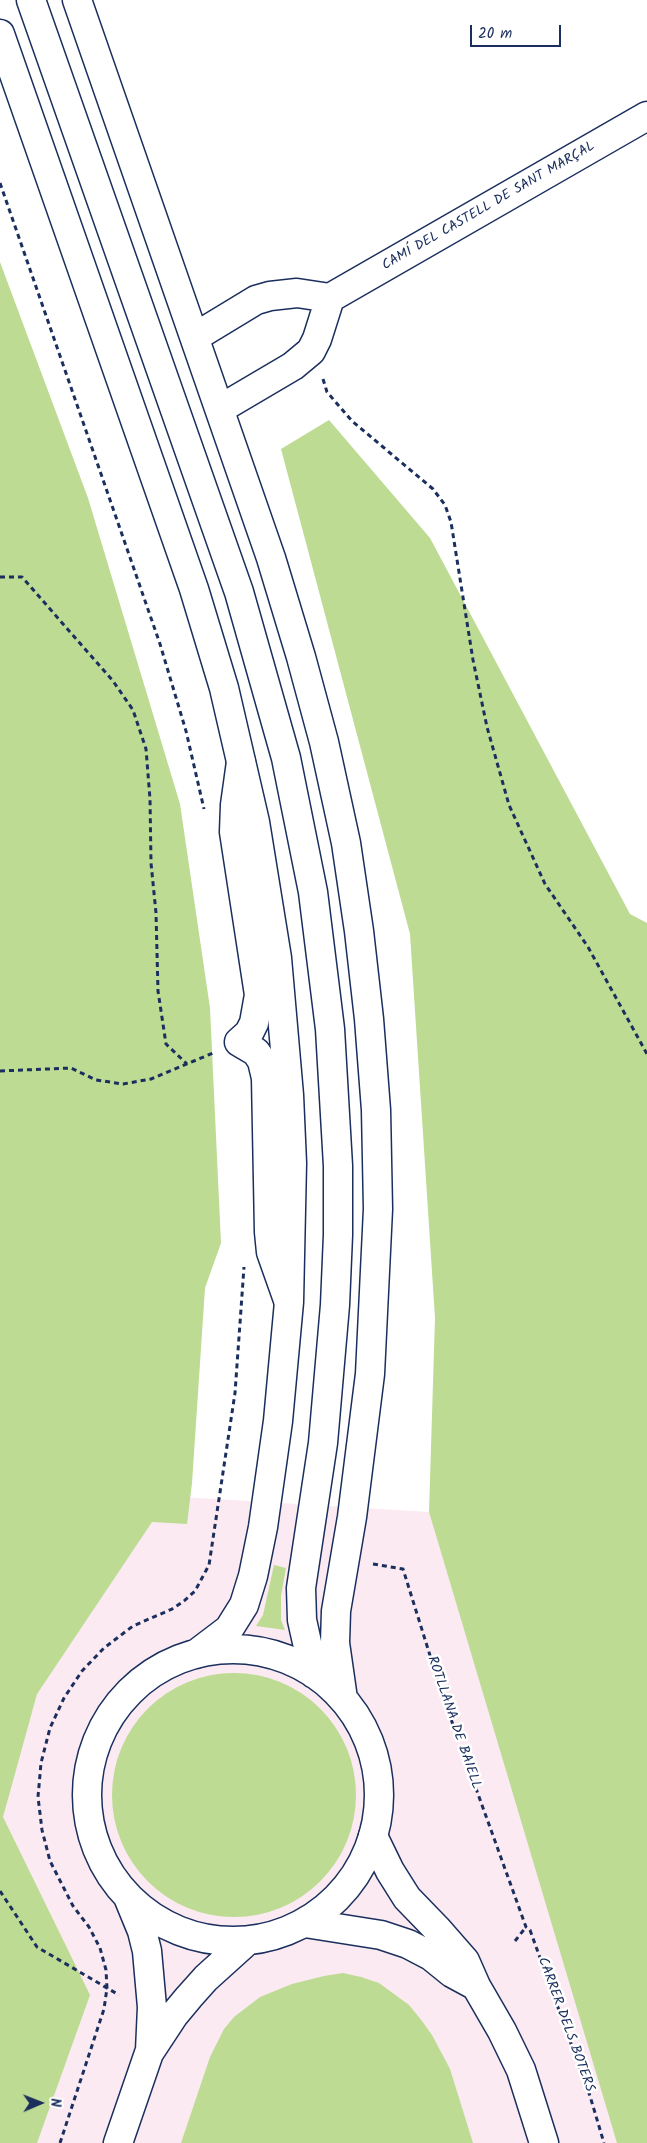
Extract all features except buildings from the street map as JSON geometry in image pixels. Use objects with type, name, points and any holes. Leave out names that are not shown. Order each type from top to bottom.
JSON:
[{"type":"main road","points":[[31,0],[239,592],[286,758],[313,892],[330,1029],[338,1166],[338,1235],[330,1380],[323,1443],[301,1588],[302,1620],[314,1674]]},
{"type":"main road","points":[[77,0],[271,558],[324,742],[346,843],[361,950],[376,1110],[378,1208],[370,1374],[352,1516],[336,1611],[335,1644],[343,1700]]},
{"type":"main road","points":[[0,34],[194,589],[242,756],[268,890],[284,1026],[290,1095],[292,1163],[288,1302],[281,1386],[262,1527],[253,1576],[244,1605],[229,1628],[196,1654]]},
{"type":"main road","name":"CAMÍ DEL CASTELL DE SANT MARÇAL","points":[[330,298],[647,116]]},
{"type":"main road","points":[[195,337],[256,300],[270,296],[297,293],[330,298],[317,339],[311,351],[294,366],[220,409]]},
{"type":"main road","points":[[242,756],[235,805],[234,832],[259,995],[254,1023],[249,1033],[239,1042],[256,1052],[262,1061],[266,1078],[269,1232],[271,1252],[288,1302]]},
{"type":"main road","points":[[227,1649],[257,1651],[287,1659],[314,1674],[343,1700],[362,1727],[374,1758],[379,1797],[373,1836],[358,1870],[344,1891],[326,1908],[305,1923],[274,1935],[247,1941],[215,1940],[183,1932],[153,1917],[118,1885],[102,1859],[92,1830],[88,1800],[90,1770],[93,1755],[112,1714],[131,1691],[155,1672],[182,1658],[227,1649]]},
{"type":"main road","points":[[373,1836],[390,1872],[406,1898],[438,1929],[465,1961],[476,1986],[502,2030],[521,2070],[544,2143]]},
{"type":"main road","points":[[128,1896],[142,1931],[147,1951],[152,2007],[149,2053]]},
{"type":"main road","points":[[305,1923],[381,1935],[408,1944],[431,1956],[476,1986]]},
{"type":"main road","points":[[118,2143],[149,2053],[174,2014],[206,1978],[247,1941]]},
{"type":"path","points":[[0,183],[160,644],[186,731],[205,816]]},
{"type":"path","points":[[311,351],[328,392],[352,421],[433,489],[445,505],[451,522],[477,679],[487,726],[509,805],[545,884],[588,947],[647,1054]]},
{"type":"path","points":[[0,577],[22,577],[113,681],[132,710],[146,749],[150,799],[151,863],[156,913],[158,991],[166,1044],[187,1064],[151,1079],[123,1084],[96,1080],[71,1068],[0,1071]]},
{"type":"path","points":[[60,2143],[104,2008],[107,1988],[106,1970],[100,1948],[89,1927],[73,1906],[50,1861],[42,1830],[38,1798],[41,1763],[50,1728],[64,1698],[82,1671],[104,1648],[133,1626],[184,1602],[195,1591],[203,1578],[209,1565],[213,1544],[235,1393]]},
{"type":"path","name":"ROTLLANA DE BAIELL","points":[[368,1563],[403,1569],[443,1697],[526,1927]]},
{"type":"path","points":[[0,1891],[37,1947],[119,1995]]},
{"type":"path","points":[[515,1941],[526,1927]]},
{"type":"path","name":"CARRER DELS BOTERS","points":[[526,1927],[530,1930],[534,1939],[590,2096],[604,2143]]},
{"type":"shaded area","points":[[133,1494],[429,1512],[619,2143],[27,2143],[3,1817],[27,1661]]},
{"type":"green space","points":[[0,262],[88,498],[180,804],[210,1008],[221,1243],[205,1288],[192,1483],[187,1524],[152,1522],[37,1694],[3,1817],[90,1995],[37,2143],[0,2143]]},
{"type":"green space","points":[[329,420],[430,538],[630,914],[647,923],[647,2143],[617,2143],[429,1512],[435,1318],[410,934],[281,449]]},
{"type":"green space","points":[[274,1565],[286,1568],[281,1596],[281,1620],[285,1630],[256,1626],[263,1615]]},
{"type":"green space","points":[[234,1673],[258,1676],[281,1683],[302,1694],[320,1709],[335,1727],[346,1748],[353,1771],[356,1795],[353,1819],[346,1842],[335,1863],[320,1881],[302,1896],[281,1907],[258,1914],[234,1917],[210,1914],[187,1907],[166,1896],[148,1881],[133,1863],[122,1842],[115,1819],[112,1795],[115,1771],[122,1748],[133,1727],[148,1709],[166,1694],[187,1683],[210,1676]]},
{"type":"green space","points":[[343,1973],[379,1983],[409,2005],[422,2021],[432,2035],[450,2069],[473,2143],[181,2143],[210,2057],[224,2029],[234,2017],[260,1997],[292,1984]]}]
